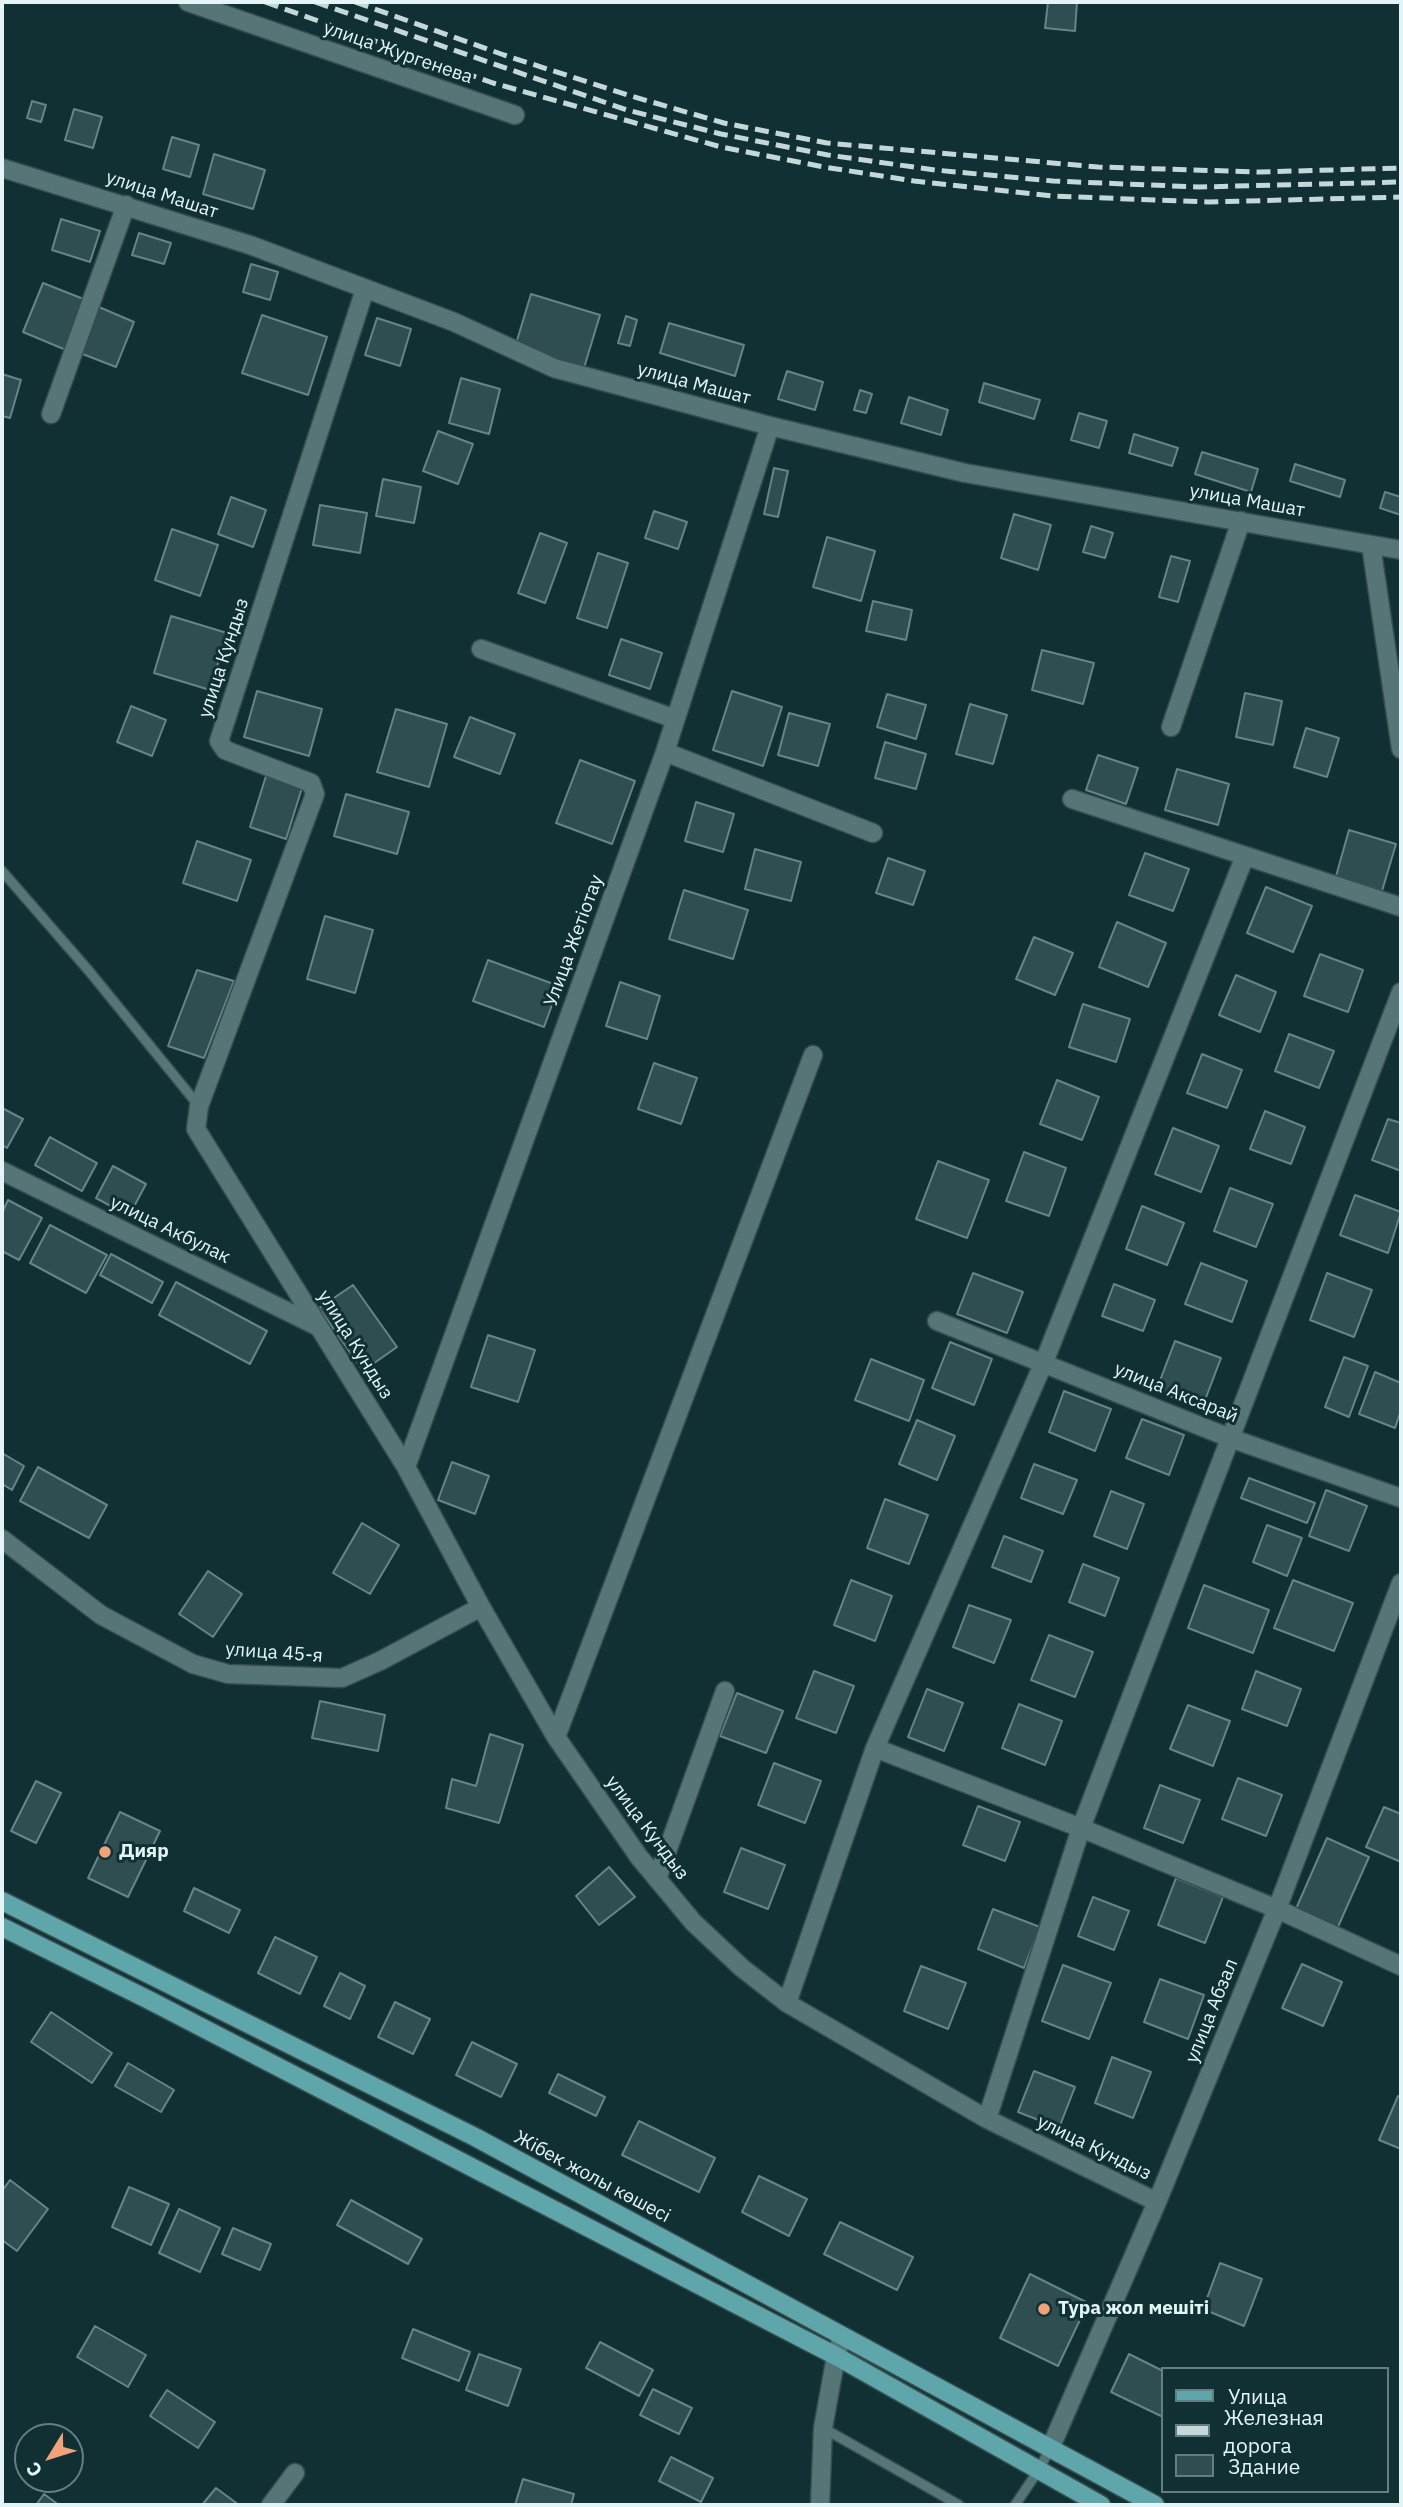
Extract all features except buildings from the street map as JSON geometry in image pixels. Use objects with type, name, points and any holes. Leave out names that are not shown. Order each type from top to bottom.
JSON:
[{"type":"main road","name":"Жібек жолы көшесі","points":[[2,1901],[475,2137],[1155,2505]]},
{"type":"main road","points":[[2,1927],[149,2000],[836,2357],[1101,2505]]},
{"type":"street","name":"улица Жургенева","points":[[188,2],[515,116]]},
{"type":"street","name":"улица Машат","points":[[2,168],[250,245],[454,322],[554,368],[770,426],[965,473],[1401,550]]},
{"type":"street","points":[[51,414],[126,205]]},
{"type":"street","name":"улица Кундыз","points":[[365,289],[219,741],[225,750],[311,783],[315,794],[199,1106],[196,1129],[406,1467],[556,1737],[639,1857],[693,1922],[742,1968],[787,2003],[987,2119],[1157,2202]]},
{"type":"street","name":"Улица Жетіотау","points":[[406,1467],[665,752],[770,426]]},
{"type":"street","points":[[1171,727],[1241,521]]},
{"type":"street","points":[[1371,545],[1401,749]]},
{"type":"street","points":[[481,649],[675,719]]},
{"type":"street","points":[[665,752],[873,833]]},
{"type":"street","points":[[1072,799],[1401,907]]},
{"type":"street","points":[[787,2003],[875,1748],[1044,1363],[1245,856]]},
{"type":"street","points":[[987,2119],[1081,1828],[1401,992]]},
{"type":"street","points":[[556,1737],[813,1055]]},
{"type":"street","name":"улица Акбулак","points":[[2,1171],[320,1328]]},
{"type":"street","name":"улица Аксарай","points":[[937,1321],[1230,1438],[1401,1498]]},
{"type":"street","name":"улица 45-я","points":[[2,1539],[101,1615],[193,1664],[228,1674],[342,1678],[380,1661],[481,1606]]},
{"type":"street","name":"улица Абзал","points":[[1050,2449],[1157,2202],[1277,1909],[1401,1583]]},
{"type":"street","points":[[657,1879],[725,1691]]},
{"type":"street","points":[[875,1748],[1081,1828],[1277,1909],[1401,1966]]},
{"type":"street","points":[[820,2505],[823,2428],[842,2337]]},
{"type":"street","points":[[271,2505],[295,2473]]},
{"type":"lane","points":[[2,871],[199,1106]]},
{"type":"lane","points":[[823,2428],[959,2505]]},
{"type":"lane","points":[[1015,2505],[1050,2449]]},
{"type":"railway","points":[[265,2],[493,83],[721,147],[824,167],[914,181],[1052,196],[1208,202],[1401,197]]},
{"type":"railway","points":[[315,2],[627,110],[721,134],[828,155],[935,170],[1053,181],[1199,187],[1401,182]]},
{"type":"railway","points":[[355,2],[504,55],[631,96],[724,123],[827,143],[1098,167],[1259,172],[1401,168]]},
{"type":"place","name":"Дияр","points":[[105,1852]]},
{"type":"place","name":"Тура жол мешіті","points":[[1044,2309]]}]
